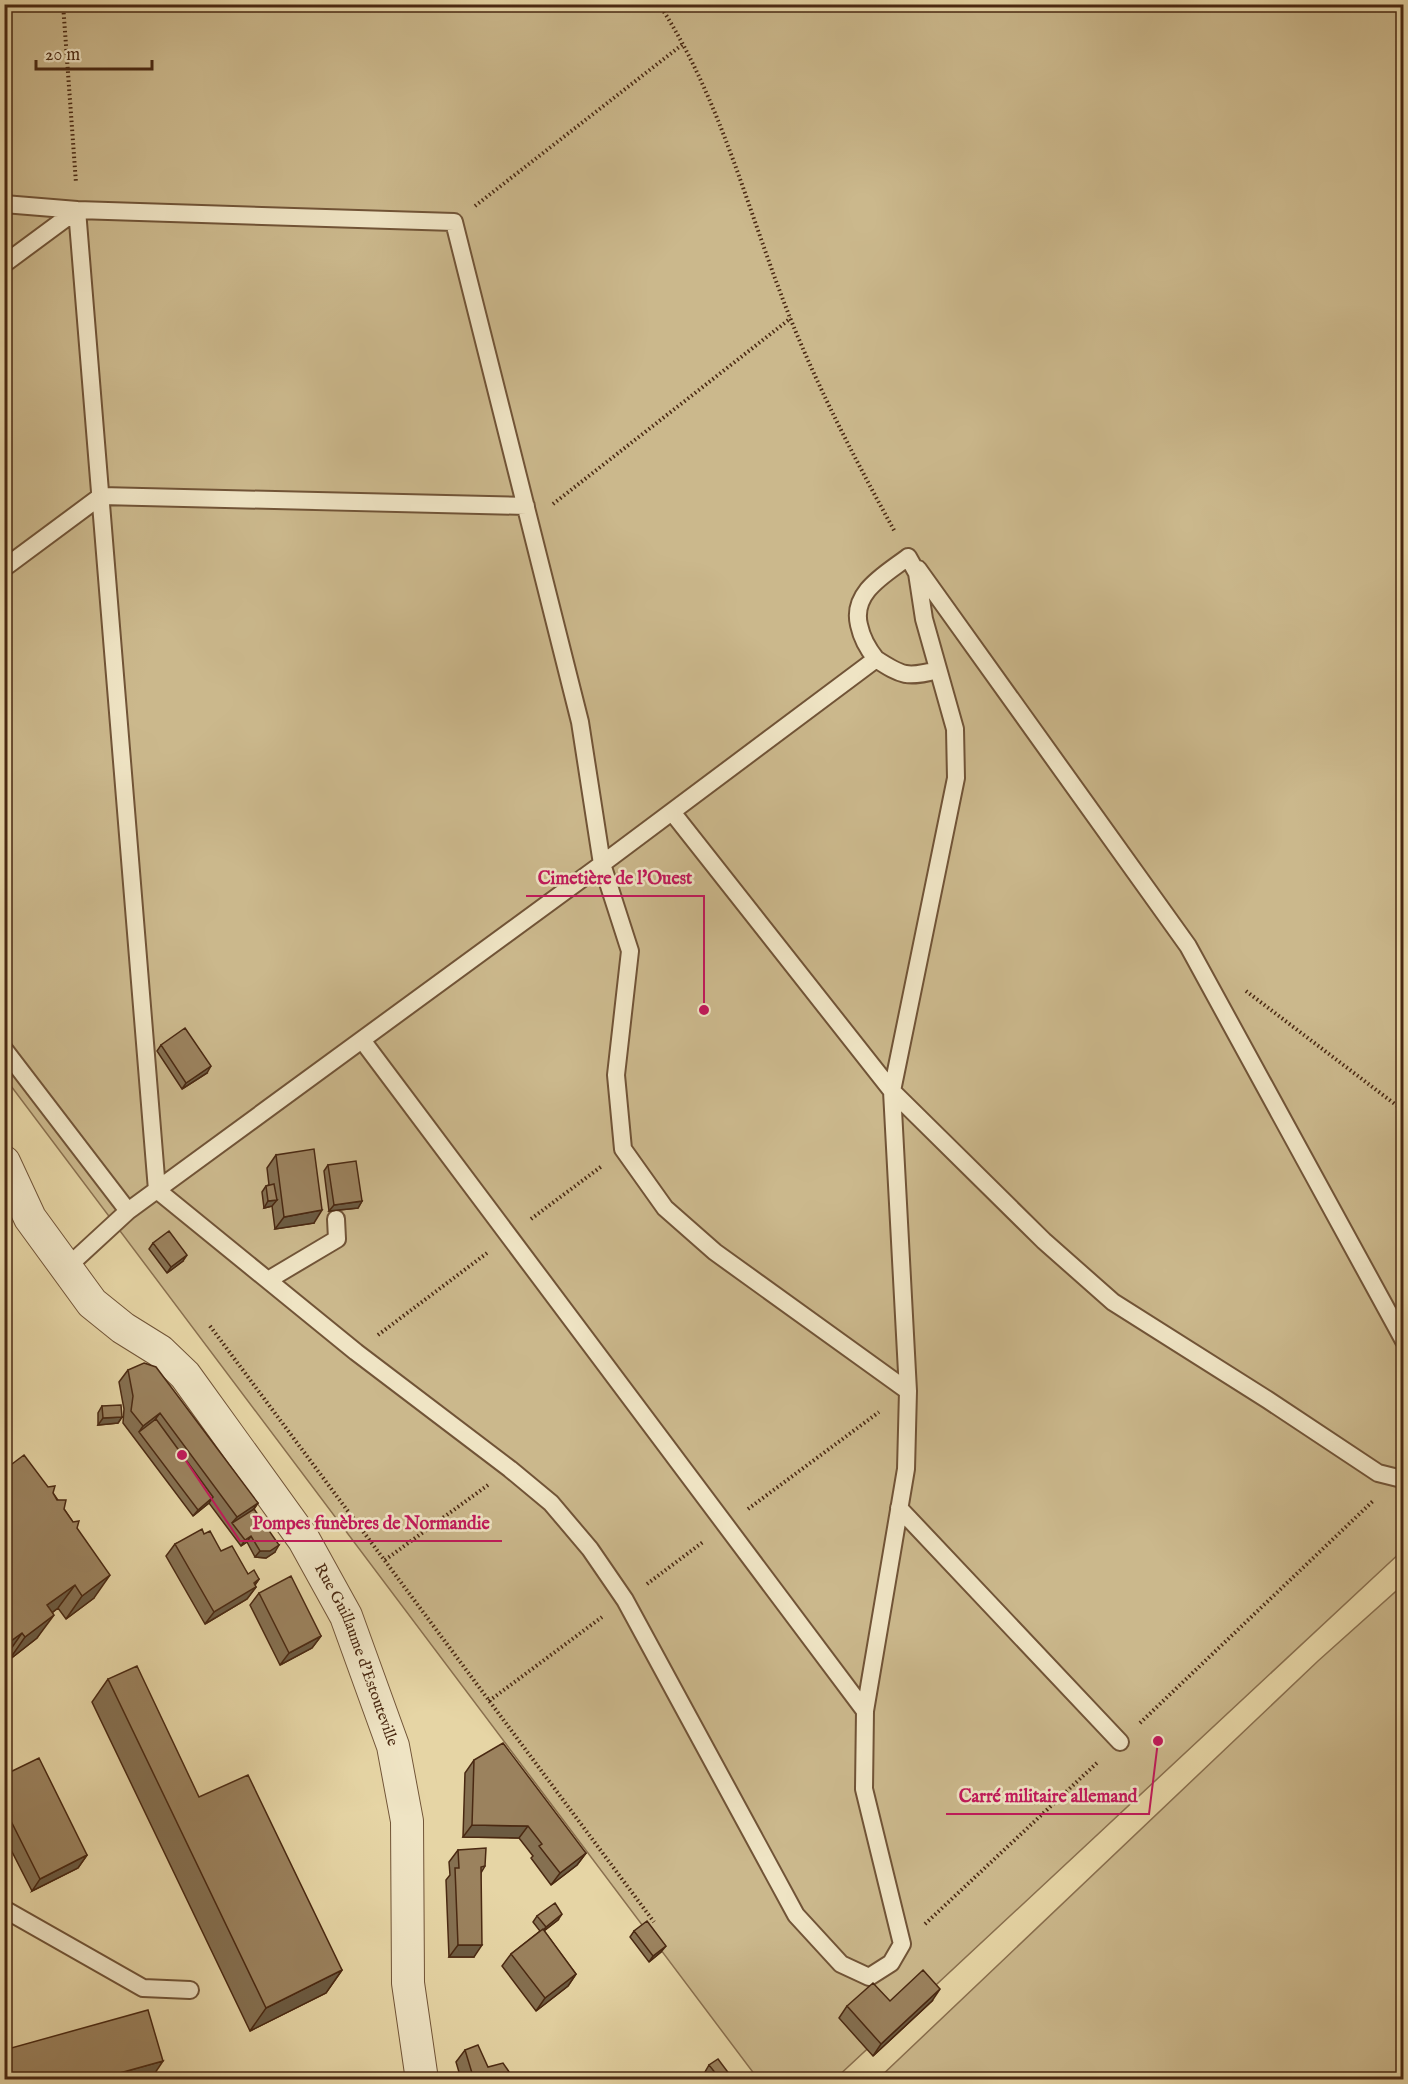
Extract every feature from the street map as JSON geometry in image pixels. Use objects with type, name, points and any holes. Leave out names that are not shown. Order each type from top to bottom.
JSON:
[{"type":"street","name":"Rue Guillaume d'Estouteville","points":[[4,1162],[30,1218],[92,1303],[123,1328],[159,1351],[185,1376],[304,1540],[346,1616],[393,1746],[407,1821],[408,1983],[422,2079]]},
{"type":"lane","points":[[4,216],[12,205],[77,210],[454,222],[580,722],[602,864],[630,951],[616,1075],[623,1149],[665,1208],[715,1252],[908,1391]]},
{"type":"lane","points":[[4,264],[77,210]]},
{"type":"lane","points":[[77,210],[157,1190],[356,1352],[510,1469],[550,1503],[590,1549],[625,1600],[796,1916],[841,1964],[869,1977],[891,1963],[902,1944],[864,1789],[866,1711],[906,1468],[908,1391],[892,1091],[956,778],[955,729],[924,619],[917,573],[908,556]]},
{"type":"lane","points":[[4,568],[101,496],[528,514]]},
{"type":"lane","points":[[908,556],[872,585],[860,599],[856,615],[866,648],[876,659],[897,673],[916,676],[938,670]]},
{"type":"lane","points":[[908,556],[1188,946],[1404,1341]]},
{"type":"lane","points":[[65,1269],[128,1211],[602,864],[876,659]]},
{"type":"lane","points":[[672,812],[892,1091],[1044,1241],[1113,1302],[1378,1473],[1401,1477]]},
{"type":"lane","points":[[362,1040],[866,1711]]},
{"type":"lane","points":[[4,1049],[128,1211]]},
{"type":"lane","points":[[268,1280],[337,1239],[336,1219]]},
{"type":"lane","points":[[899,1508],[1119,1742]]},
{"type":"lane","points":[[4,1909],[143,1988],[190,1990]]},
{"type":"path","points":[[63,4],[77,210]]},
{"type":"path","points":[[659,4],[678,34],[720,123],[780,292],[822,390],[883,512],[908,556]]},
{"type":"path","points":[[454,222],[683,44]]},
{"type":"path","points":[[528,514],[791,318]]},
{"type":"path","points":[[1244,989],[1404,1111]]},
{"type":"path","points":[[210,1326],[654,1922]]},
{"type":"path","points":[[489,1701],[908,1391]]},
{"type":"path","points":[[385,1560],[510,1469]]},
{"type":"path","points":[[902,1944],[1401,1477]]},
{"type":"shaded area","points":[[5,5],[1403,5],[1403,1550],[835,2079],[758,2079],[5,1078]]},
{"type":"shaded area","points":[[1403,1585],[1403,2079],[878,2079],[1318,1661]]},
{"type":"building","points":[[185,1028],[211,1066],[186,1083],[161,1045]]},
{"type":"building","points":[[314,1149],[322,1210],[284,1217],[276,1155]]},
{"type":"building","points":[[356,1161],[362,1201],[334,1205],[328,1165]]},
{"type":"building","points":[[274,1184],[277,1200],[268,1201],[266,1186]]},
{"type":"building","points":[[169,1231],[187,1255],[171,1267],[153,1243]]},
{"type":"building","points":[[144,1363],[156,1367],[258,1503],[237,1517],[160,1413],[143,1426],[131,1411],[133,1396],[128,1370]]},
{"type":"building","points":[[121,1405],[122,1417],[103,1418],[102,1406]]},
{"type":"building","points":[[156,1419],[213,1497],[198,1510],[139,1432]]},
{"type":"building","points":[[24,1455],[48,1487],[55,1486],[53,1493],[57,1500],[66,1500],[64,1509],[73,1522],[79,1521],[77,1528],[110,1575],[82,1596],[75,1585],[47,1605],[54,1615],[25,1637],[22,1633],[4,1646],[4,1470]]},
{"type":"building","points":[[254,1509],[279,1545],[270,1551],[260,1551],[251,1536],[245,1540],[232,1523]]},
{"type":"building","points":[[202,1529],[204,1534],[210,1531],[221,1551],[232,1546],[248,1574],[254,1570],[259,1579],[254,1583],[256,1587],[214,1612],[175,1544]]},
{"type":"building","points":[[291,1576],[321,1636],[289,1653],[259,1593]]},
{"type":"building","points":[[137,1666],[199,1797],[248,1775],[342,1970],[266,2008],[108,1679]]},
{"type":"building","points":[[503,1743],[586,1853],[560,1873],[539,1846],[542,1844],[528,1826],[472,1825],[474,1760]]},
{"type":"building","points":[[39,1758],[87,1855],[40,1879],[4,1807],[4,1775]]},
{"type":"building","points":[[486,1848],[485,1866],[481,1867],[482,1945],[458,1945],[455,1868],[459,1868],[458,1850]]},
{"type":"building","points":[[555,1903],[562,1914],[546,1927],[537,1916]]},
{"type":"building","points":[[647,1921],[666,1946],[653,1956],[634,1931]]},
{"type":"building","points":[[543,1929],[576,1974],[545,1998],[511,1954]]},
{"type":"building","points":[[923,1970],[940,1989],[881,2044],[847,2006],[873,1983],[890,2001]]},
{"type":"building","points":[[148,2010],[163,2061],[98,2079],[4,2079],[4,2050]]},
{"type":"building","points":[[478,2045],[488,2067],[503,2063],[514,2079],[481,2079],[472,2073],[465,2050]]},
{"type":"building","points":[[718,2059],[733,2079],[720,2079],[709,2065]]},
{"type":"place","name":"Cimetière de l'Ouest","points":[[704,1010]]},
{"type":"place","name":"Pompes funèbres de Normandie","points":[[182,1455]]},
{"type":"place","name":"Carré militaire allemand","points":[[1158,1741]]}]
